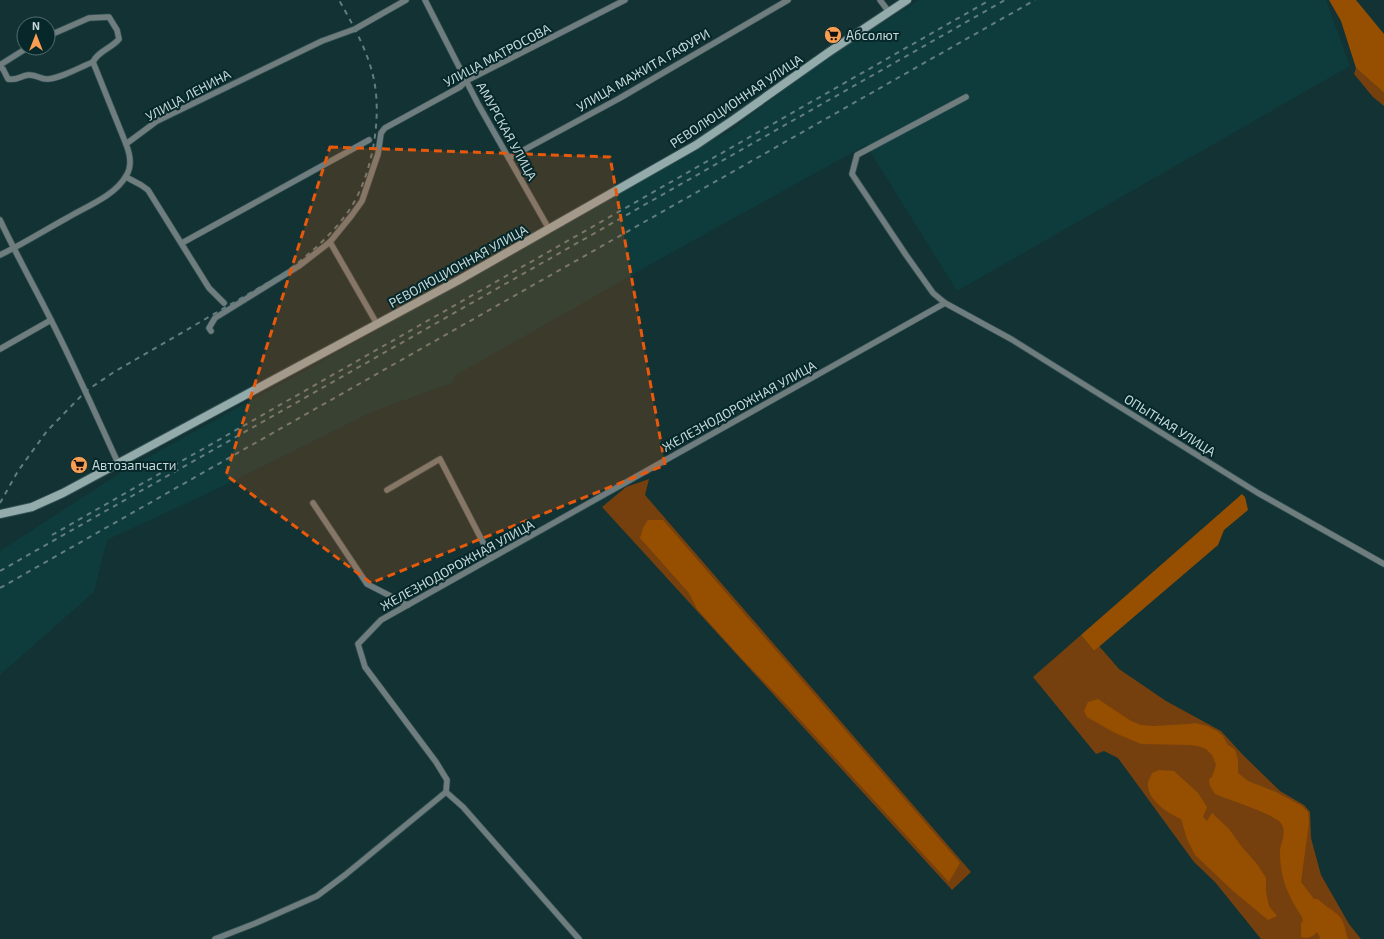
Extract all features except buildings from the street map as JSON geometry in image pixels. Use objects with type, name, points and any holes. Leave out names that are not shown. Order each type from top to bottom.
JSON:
[{"type":"main road","name":"РЕВОЛЮЦИОННАЯ УЛИЦА","points":[[0,514],[32,507],[49,500],[377,324],[549,229],[696,145],[829,52],[907,0]]},
{"type":"street","name":"УЛИЦА ЛЕНИНА","points":[[126,144],[157,121],[322,41],[355,29],[406,0]]},
{"type":"street","name":"АМУРСКАЯ УЛИЦА","points":[[425,0],[466,81],[549,229]]},
{"type":"street","name":"УЛИЦА МАТРОСОВА","points":[[330,242],[362,200],[378,154],[381,132],[385,128],[460,87],[466,81],[625,0]]},
{"type":"street","name":"УЛИЦА МАЖИТА ГАФУРИ","points":[[508,158],[620,98],[788,0]]},
{"type":"street","points":[[880,0],[889,12]]},
{"type":"street","points":[[16,55],[0,66],[8,79],[14,80],[27,75],[34,75],[46,79],[56,77],[93,62],[96,57],[119,39],[117,30],[109,17],[89,18],[56,32]]},
{"type":"street","points":[[0,255],[102,198],[126,177],[129,171],[130,153],[93,62]]},
{"type":"street","name":"ОПЫТНАЯ УЛИЦА","points":[[966,97],[857,155],[852,174],[933,293],[945,303],[1011,339],[1258,493],[1384,564]]},
{"type":"street","points":[[182,243],[369,140]]},
{"type":"street","points":[[126,177],[148,190],[210,288],[224,303]]},
{"type":"street","points":[[0,220],[86,391],[118,462]]},
{"type":"street","points":[[211,331],[209,328],[215,318],[299,266],[330,242],[377,324]]},
{"type":"street","name":"ЖЕЛЕЗНОДОРОЖНАЯ УЛИЦА","points":[[446,792],[447,780],[436,762],[365,667],[358,644],[381,620],[945,303]]},
{"type":"street","points":[[0,349],[51,320]]},
{"type":"street","points":[[387,490],[440,459],[491,558]]},
{"type":"street","points":[[313,502],[367,584],[408,605]]},
{"type":"street","points":[[215,939],[317,896],[345,875],[446,792],[463,807],[579,939]]},
{"type":"highlighted area","points":[[330,147],[610,157],[665,465],[371,583],[226,475]]},
{"type":"shaded area","points":[[919,0],[1326,0],[1350,66],[957,291],[866,145],[660,259],[456,375],[452,383],[376,410],[221,487],[107,540],[94,592],[0,675],[0,551],[123,471],[333,355],[730,131],[821,62]]},
{"type":"shaded area","points":[[1329,0],[1356,0],[1384,34],[1384,93],[1356,68],[1341,21]]},
{"type":"shaded area","points":[[1356,68],[1384,93],[1384,106],[1373,97],[1354,74]]},
{"type":"shaded area","points":[[649,479],[645,495],[971,872],[952,890],[602,507],[626,487]]},
{"type":"shaded area","points":[[1242,494],[1245,497],[1248,510],[1224,530],[1218,545],[1094,651],[1081,635]]},
{"type":"shaded area","points":[[648,520],[663,520],[960,863],[949,882],[697,609],[689,593],[640,538],[643,528]]},
{"type":"shaded area","points":[[1081,635],[1094,651],[1099,646],[1119,669],[1166,701],[1221,731],[1280,791],[1304,805],[1310,812],[1311,838],[1321,875],[1349,924],[1361,939],[1261,939],[1215,882],[1194,862],[1118,758],[1104,751],[1096,754],[1033,677]]},
{"type":"shaded area","points":[[1098,699],[1131,721],[1141,725],[1153,726],[1195,723],[1207,726],[1217,731],[1223,736],[1227,744],[1235,750],[1238,760],[1238,773],[1248,781],[1276,792],[1302,806],[1308,812],[1309,822],[1301,882],[1314,899],[1318,899],[1340,917],[1348,939],[1319,939],[1320,937],[1317,932],[1310,937],[1301,937],[1302,917],[1289,895],[1280,863],[1280,850],[1284,834],[1283,826],[1275,818],[1215,794],[1210,786],[1209,779],[1212,777],[1216,765],[1212,755],[1206,749],[1190,745],[1141,744],[1115,733],[1087,717],[1084,711],[1088,702]]},
{"type":"shaded area","points":[[1159,770],[1174,771],[1198,793],[1207,807],[1203,817],[1207,821],[1212,813],[1229,829],[1257,864],[1266,878],[1266,892],[1269,906],[1277,916],[1268,920],[1232,890],[1195,855],[1187,839],[1181,819],[1165,810],[1151,796],[1148,783],[1152,773]]},
{"type":"railway","points":[[0,503],[18,471],[47,431],[86,391],[114,372],[283,274],[319,244],[343,219],[350,209],[358,195],[369,164],[376,129],[377,112],[374,80],[368,59],[360,38],[339,0]]},
{"type":"railway","points":[[52,535],[990,0]]},
{"type":"railway","points":[[0,571],[1005,0]]},
{"type":"railway","points":[[0,588],[1035,0]]},
{"type":"place","name":"Абсолют","points":[[833,35]]},
{"type":"place","name":"Автозапчасти","points":[[79,465]]}]
